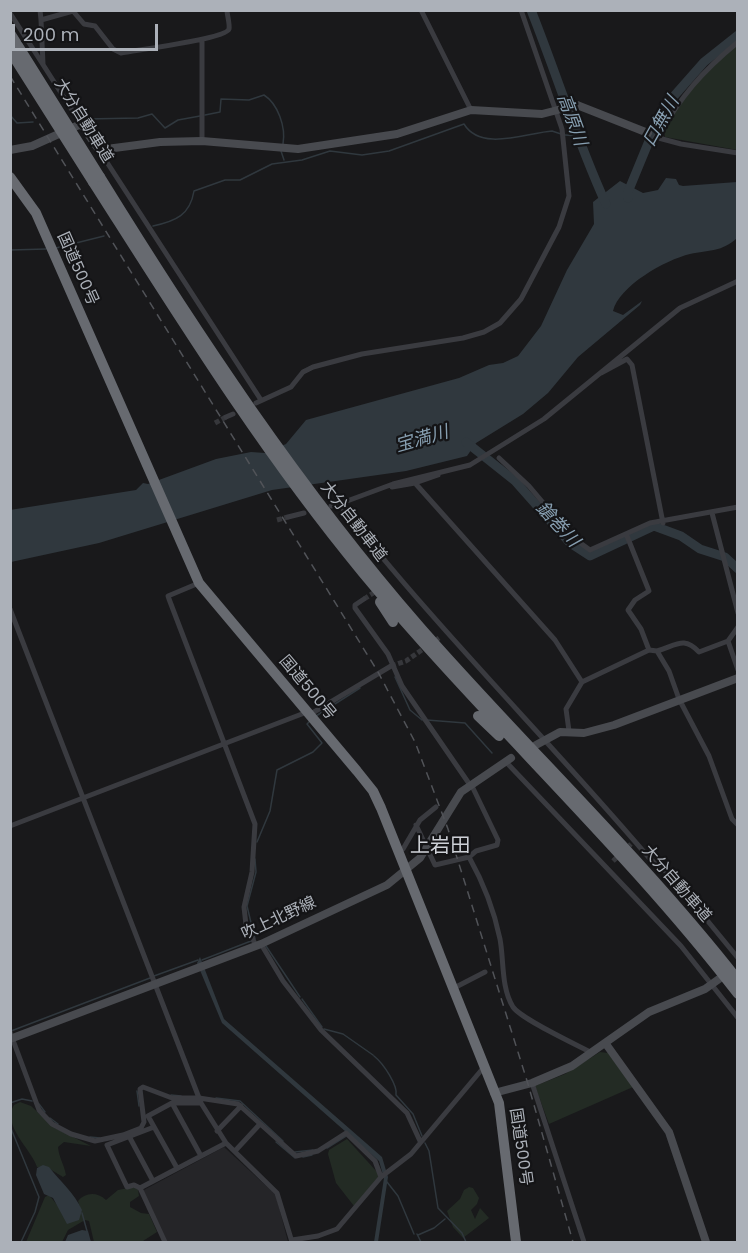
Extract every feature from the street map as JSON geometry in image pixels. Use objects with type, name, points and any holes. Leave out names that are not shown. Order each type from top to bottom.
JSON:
[{"type":"highway","name":"大分自動車道","points":[[10,33],[96,180],[211,367],[254,420],[308,497],[326,527],[420,640],[668,909],[738,994]]},
{"type":"highway","name":"大分自動車道","points":[[10,51],[96,180]]},
{"type":"highway","name":"国道500号","points":[[10,177],[36,213],[199,583],[373,791],[484,1067],[502,1118],[514,1242]]},
{"type":"highway","name":"大分自動車道","points":[[308,497],[420,627],[632,855],[738,980]]},
{"type":"highway","points":[[326,527],[393,622]]},
{"type":"highway","points":[[478,716],[582,814]]},
{"type":"street","points":[[40,10],[43,64]]},
{"type":"street","points":[[42,20],[73,11],[84,24],[95,26],[113,49],[121,53],[165,44],[202,41],[228,31],[227,10]]},
{"type":"street","points":[[420,10],[471,110]]},
{"type":"street","points":[[10,13],[259,401],[291,387],[303,372],[313,367],[362,354],[476,335],[494,327],[521,299],[567,206],[568,183],[558,111],[521,10]]},
{"type":"street","points":[[201,141],[202,41]]},
{"type":"street","points":[[657,137],[681,97],[708,66],[738,42]]},
{"type":"street","points":[[99,150],[160,142],[201,141],[280,149],[340,145],[397,134],[471,110],[542,114],[574,106],[588,108],[657,137],[681,144],[738,153]]},
{"type":"street","points":[[10,150],[32,146],[81,124]]},
{"type":"street","points":[[331,506],[384,488],[470,465],[524,433],[680,308],[738,281]]},
{"type":"street","points":[[600,373],[614,368],[627,359],[632,365],[663,523]]},
{"type":"street","points":[[226,417],[232,414]]},
{"type":"street","points":[[499,458],[529,486],[572,537],[585,548],[595,548],[627,536],[650,523],[663,523],[738,507]]},
{"type":"street","points":[[384,488],[415,483],[442,471]]},
{"type":"street","points":[[415,483],[555,640],[582,682]]},
{"type":"street","points":[[339,504],[395,579],[446,632],[633,842],[670,875],[738,958]]},
{"type":"street","points":[[288,517],[304,513]]},
{"type":"street","points":[[712,513],[738,613]]},
{"type":"street","points":[[627,536],[649,591],[635,600],[628,610],[641,629],[649,650]]},
{"type":"street","points":[[199,583],[168,596],[255,824],[252,872],[244,907],[246,925],[283,981],[321,1030],[407,1113],[420,1141]]},
{"type":"street","points":[[364,598],[355,605],[355,608],[388,654],[402,686],[470,784],[489,819],[498,843],[469,857],[435,865],[416,825]]},
{"type":"street","points":[[10,609],[200,1100],[226,1143],[277,1192],[292,1241],[318,1236],[337,1228],[381,1177],[403,1162],[484,1067]]},
{"type":"street","points":[[569,731],[566,709],[582,682],[649,650],[657,651],[686,642],[694,645],[699,652],[728,641],[738,627]]},
{"type":"street","points":[[438,638],[446,632]]},
{"type":"street","points":[[728,641],[738,670]]},
{"type":"street","points":[[657,651],[672,675],[679,699],[709,756],[732,819],[738,825]]},
{"type":"street","points":[[10,826],[308,713],[336,701],[391,666]]},
{"type":"street","points":[[536,745],[554,734],[569,731],[584,733],[616,724],[738,678]]},
{"type":"street","points":[[508,760],[674,934],[716,982],[738,1018]]},
{"type":"street","name":"吹上北野線","points":[[11,1036],[258,945],[336,907],[377,891],[406,872],[428,848],[461,792],[508,760]]},
{"type":"street","points":[[403,849],[416,825],[435,807]]},
{"type":"street","points":[[469,857],[483,882],[497,927],[512,1005],[519,1013],[592,1053]]},
{"type":"street","points":[[607,866],[613,861]]},
{"type":"street","points":[[452,989],[485,972]]},
{"type":"street","points":[[494,1093],[532,1083],[564,1070],[606,1044],[649,1011],[716,982]]},
{"type":"street","points":[[11,1036],[39,1110],[45,1118],[82,1138],[109,1139],[141,1128],[146,1115],[172,1103],[200,1100]]},
{"type":"street","points":[[606,1044],[669,1132],[706,1242]]},
{"type":"street","points":[[532,1083],[584,1242]]},
{"type":"street","points":[[177,1168],[146,1115],[140,1089],[143,1087],[172,1098],[241,1106],[296,1156],[318,1151],[346,1133],[375,1161],[381,1177]]},
{"type":"street","points":[[172,1103],[201,1156]]},
{"type":"street","points":[[217,1131],[241,1106]]},
{"type":"street","points":[[235,1151],[260,1124]]},
{"type":"street","points":[[154,1127],[107,1145],[127,1187],[138,1185],[140,1188],[165,1242]]},
{"type":"street","points":[[130,1138],[153,1181]]},
{"type":"street","points":[[140,1188],[226,1143]]},
{"type":"shaded area","points":[[737,44],[737,150],[665,137],[666,126],[681,100]]},
{"type":"shaded area","points":[[600,1052],[608,1053],[633,1087],[549,1124],[535,1086],[565,1074]]},
{"type":"shaded area","points":[[20,1102],[31,1106],[55,1128],[91,1146],[64,1142],[58,1147],[66,1175],[63,1177],[48,1168],[37,1167],[14,1129],[11,1113],[14,1105]]},
{"type":"shaded area","points":[[347,1139],[378,1173],[378,1178],[354,1206],[336,1183],[328,1154],[329,1150]]},
{"type":"shaded area","points":[[224,1147],[276,1195],[288,1242],[166,1242],[142,1191]]},
{"type":"shaded area","points":[[133,1187],[138,1189],[139,1196],[130,1202],[130,1207],[141,1213],[149,1214],[157,1232],[143,1241],[94,1242],[89,1221],[85,1220],[68,1230],[62,1242],[26,1242],[45,1197],[49,1195],[63,1212],[80,1208],[78,1201],[88,1195],[92,1194],[106,1200],[118,1190]]},
{"type":"shaded area","points":[[469,1187],[473,1188],[479,1198],[471,1210],[475,1219],[480,1208],[489,1218],[463,1238],[453,1227],[447,1211]]},
{"type":"water","name":"宝満川","points":[[666,178],[676,179],[679,185],[683,186],[737,182],[737,238],[721,248],[680,257],[644,275],[624,292],[613,311],[623,315],[642,301],[640,305],[578,357],[548,393],[523,414],[476,443],[467,456],[406,471],[272,490],[99,543],[11,562],[10,510],[136,490],[143,483],[148,484],[216,459],[251,452],[265,453],[286,444],[306,420],[459,378],[518,356],[541,326],[567,270],[594,224],[593,202],[620,181],[643,193],[658,190]]},
{"type":"water","points":[[200,957],[224,1019],[382,1157],[388,1177],[378,1242],[374,1242],[384,1178],[379,1161],[222,1023],[197,963]]},
{"type":"water","points":[[43,1165],[49,1167],[75,1198],[82,1210],[79,1220],[67,1224],[53,1198],[44,1194],[36,1175],[37,1168]]},
{"type":"water","points":[[82,1230],[88,1231],[91,1242],[65,1242],[68,1235]]},
{"type":"waterway","name":"高原川","points":[[531,10],[606,204]]},
{"type":"waterway","name":"口無川","points":[[628,198],[628,192],[649,141],[674,96],[704,62],[738,35]]},
{"type":"waterway","points":[[205,115],[220,112],[221,99],[249,100],[264,95],[280,116],[283,144]]},
{"type":"waterway","points":[[86,119],[138,118],[152,114],[165,128],[178,120],[200,116]]},
{"type":"waterway","points":[[10,115],[17,123],[33,122]]},
{"type":"waterway","points":[[153,226],[181,216],[189,206],[194,191],[225,180],[240,180],[272,164],[302,160],[330,151],[362,155],[389,151],[464,124],[481,137],[492,139],[552,131],[561,134]]},
{"type":"waterway","points":[[565,135],[577,136]]},
{"type":"waterway","points":[[281,151],[284,160]]},
{"type":"waterway","points":[[56,248],[104,236]]},
{"type":"waterway","points":[[10,250],[46,249]]},
{"type":"waterway","name":"鎗巻川","points":[[466,442],[515,481],[570,543],[590,556],[654,526],[681,536],[700,549],[725,557],[738,569]]},
{"type":"waterway","points":[[395,677],[410,710],[422,720]]},
{"type":"waterway","points":[[316,716],[360,688]]},
{"type":"waterway","points":[[427,720],[465,723],[492,753]]},
{"type":"waterway","points":[[257,842],[270,811],[277,770],[313,752],[322,743],[307,724],[310,721]]},
{"type":"waterway","points":[[255,859],[256,872],[247,906],[255,939]]},
{"type":"waterway","points":[[202,960],[251,941]]},
{"type":"waterway","points":[[266,946],[300,997]]},
{"type":"waterway","points":[[154,976],[198,960]]},
{"type":"waterway","points":[[11,1031],[150,978]]},
{"type":"waterway","points":[[302,999],[322,1027]]},
{"type":"waterway","points":[[324,1029],[343,1034],[373,1055]]},
{"type":"waterway","points":[[374,1056],[390,1075],[396,1095],[413,1114],[422,1136]]},
{"type":"waterway","points":[[137,1091],[139,1106]]},
{"type":"waterway","points":[[171,1095],[181,1096]]},
{"type":"waterway","points":[[216,1098],[240,1101],[283,1141]]},
{"type":"waterway","points":[[10,1103],[22,1099],[32,1101]]},
{"type":"waterway","points":[[39,1104],[45,1112]]},
{"type":"waterway","points":[[50,1118],[58,1124]]},
{"type":"waterway","points":[[10,1126],[39,1197],[35,1212],[21,1242]]},
{"type":"waterway","points":[[327,1148],[346,1136]]},
{"type":"waterway","points":[[90,1137],[100,1138]]},
{"type":"waterway","points":[[276,1142],[295,1158]]},
{"type":"waterway","points":[[425,1143],[429,1151],[438,1208],[462,1233],[466,1242]]},
{"type":"waterway","points":[[295,1152],[313,1150]]},
{"type":"waterway","points":[[303,1157],[312,1155]]},
{"type":"waterway","points":[[387,1182],[398,1196],[414,1234]]},
{"type":"waterway","points":[[82,1213],[87,1231]]},
{"type":"waterway","points":[[418,1235],[434,1228],[445,1219]]},
{"type":"waterway","points":[[417,1234],[421,1242]]},
{"type":"tunnel","points":[[215,423],[226,417]]},
{"type":"tunnel","points":[[277,520],[288,517]]},
{"type":"tunnel","points":[[364,599],[378,590]]},
{"type":"tunnel","points":[[391,666],[406,661],[439,638]]},
{"type":"tunnel","points":[[613,861],[631,844]]},
{"type":"railway","points":[[10,76],[378,672],[415,742],[448,829],[528,1084],[573,1242]]},
{"type":"district","name":"上岩田","points":[[440,847]]}]
